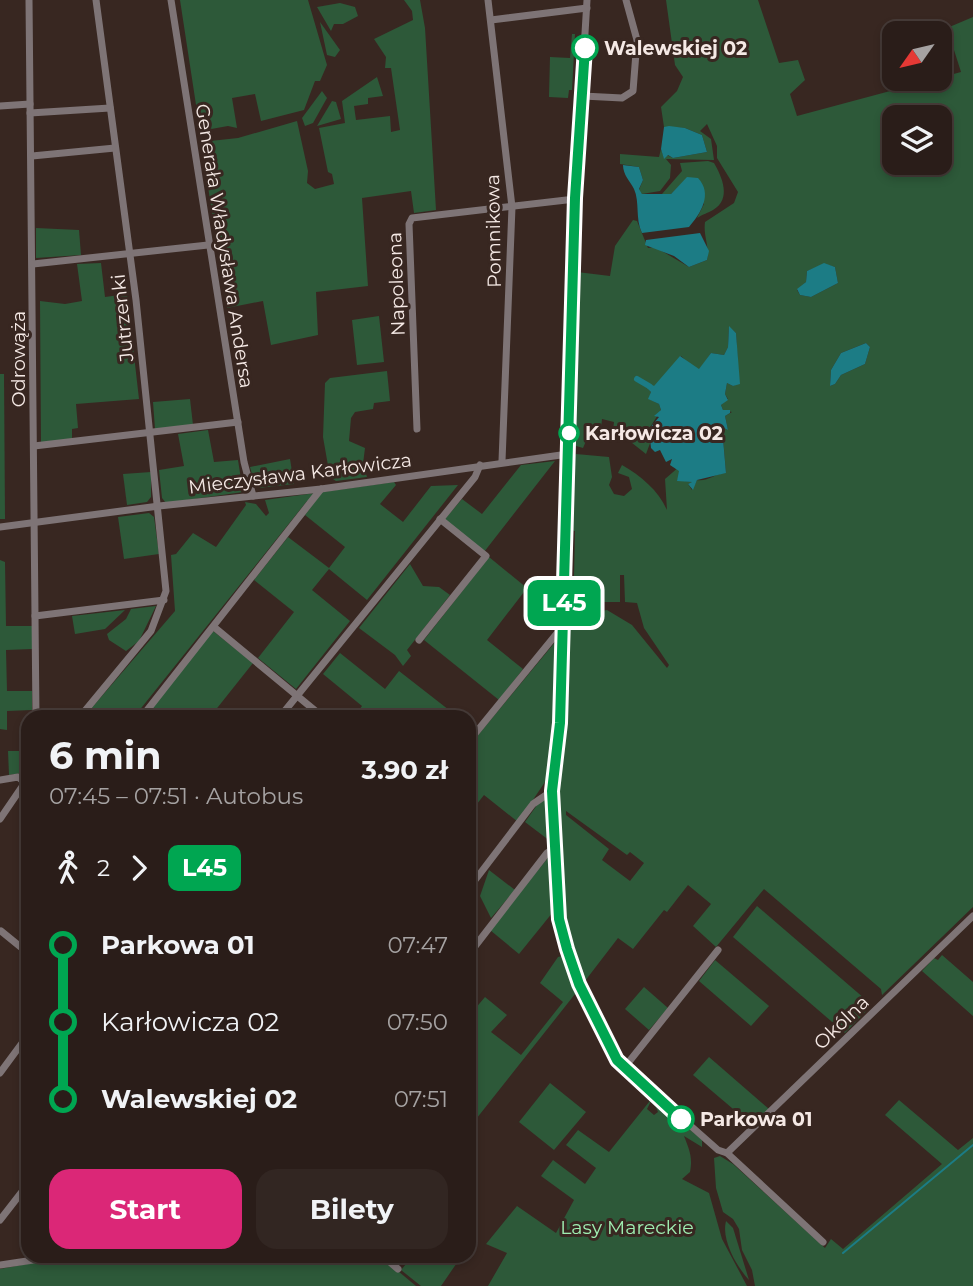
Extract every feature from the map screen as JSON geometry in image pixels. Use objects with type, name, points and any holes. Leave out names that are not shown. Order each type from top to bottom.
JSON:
[{"type":"street","name":"Odrowąża","points":[[29,0],[36,710]]},
{"type":"street","name":"Jutrzenki","points":[[86,710],[151,631],[164,600],[164,554],[131,255],[96,0]]},
{"type":"street","name":"Generała Władysława Andersa","points":[[171,0],[208,245],[253,496]]},
{"type":"street","name":"Pomnikowa","points":[[488,0],[512,207],[502,461]]},
{"type":"street","points":[[583,96],[622,98],[633,91],[637,40],[626,0]]},
{"type":"street","points":[[491,20],[587,4],[575,198],[560,723],[552,791],[559,919],[567,949],[598,1023],[624,1068],[718,1150],[729,1152],[823,1242]]},
{"type":"street","points":[[0,106],[110,108]]},
{"type":"street","points":[[32,156],[115,148]]},
{"type":"street","name":"Napoleona","points":[[417,429],[409,224],[417,216],[575,198]]},
{"type":"street","points":[[33,264],[208,245]]},
{"type":"street","points":[[34,446],[238,422]]},
{"type":"street","name":"Mieczysława Karłowicza","points":[[0,527],[159,506],[321,489],[502,461],[568,454]]},
{"type":"street","points":[[285,710],[475,477],[480,465]]},
{"type":"street","points":[[147,710],[321,489]]},
{"type":"street","points":[[419,640],[486,556],[440,519]]},
{"type":"street","points":[[35,616],[164,600]]},
{"type":"street","points":[[476,733],[564,626]]},
{"type":"street","points":[[214,627],[314,710]]},
{"type":"street","points":[[0,780],[21,779]]},
{"type":"street","points":[[0,819],[21,790]]},
{"type":"street","points":[[476,879],[533,804],[542,795],[552,791]]},
{"type":"street","points":[[476,945],[547,853],[555,847]]},
{"type":"street","name":"Okólna","points":[[729,1152],[973,916]]},
{"type":"street","points":[[1,931],[21,947]]},
{"type":"street","points":[[624,1068],[718,950]]},
{"type":"street","points":[[0,1073],[21,1046]]},
{"type":"street","points":[[0,1220],[21,1193]]},
{"type":"street","points":[[0,1265],[21,1262]]},
{"type":"street","points":[[391,1263],[398,1269]]},
{"type":"green space","points":[[180,0],[308,0],[327,65],[320,81],[315,81],[304,110],[261,121],[255,94],[232,98],[237,128],[228,126],[200,131]]},
{"type":"green space","points":[[404,0],[420,0],[425,28],[436,210],[414,213],[411,191],[362,198],[368,286],[316,292],[318,335],[271,345],[263,301],[227,308],[201,142],[238,138],[297,121],[308,171],[307,183],[315,189],[334,184],[332,174],[328,172],[319,128],[345,123],[342,101],[377,77],[383,96],[368,98],[368,104],[354,106],[356,120],[390,116],[391,132],[400,130],[391,68],[385,68],[386,57],[374,39],[413,20],[412,11]]},
{"type":"green space","points":[[666,0],[758,0],[779,63],[798,60],[805,80],[790,94],[797,116],[890,91],[952,91],[952,74],[961,72],[952,44],[952,26],[973,17],[973,907],[882,995],[881,989],[764,889],[716,947],[693,926],[711,904],[688,885],[633,949],[618,938],[585,981],[576,968],[565,925],[560,807],[557,805],[567,704],[569,617],[607,610],[632,625],[667,668],[669,665],[644,628],[637,603],[625,602],[624,575],[620,575],[620,602],[587,602],[582,586],[573,589],[568,577],[574,577],[575,531],[570,530],[573,459],[576,454],[609,457],[612,477],[609,485],[614,494],[624,496],[632,489],[629,477],[618,473],[622,465],[648,484],[667,510],[665,479],[680,466],[688,474],[677,480],[693,482],[688,484],[692,490],[697,480],[726,473],[722,426],[728,430],[725,416],[732,412],[723,410],[721,405],[728,399],[725,394],[727,383],[733,386],[739,383],[736,333],[729,327],[728,347],[724,355],[711,353],[700,369],[695,369],[681,356],[654,387],[651,384],[648,388],[651,392],[649,399],[659,404],[661,410],[649,429],[652,438],[646,454],[627,439],[605,441],[609,435],[616,435],[617,431],[613,431],[614,422],[602,419],[600,441],[586,441],[583,448],[573,445],[577,272],[610,276],[615,246],[633,220],[637,221],[648,248],[655,247],[689,267],[707,260],[705,222],[734,203],[738,192],[717,158],[717,146],[707,124],[700,131],[711,139],[714,160],[666,159],[671,165],[670,178],[660,191],[642,194],[639,190],[643,180],[639,167],[620,164],[620,154],[659,157],[661,149],[664,158],[667,155],[673,158],[707,152],[702,135],[685,128],[664,127],[661,107],[677,91],[683,77],[675,65]],"holes":[[[824,264],[835,267],[838,283],[811,297],[800,295],[797,290],[806,282],[807,271]],[[866,343],[870,347],[865,364],[841,375],[835,384],[830,386],[831,370],[841,353]],[[566,811],[627,855],[630,852],[644,863],[630,881],[602,860],[609,849],[566,815]]]},
{"type":"green space","points":[[340,3],[355,7],[358,16],[343,24],[334,24],[331,31],[317,7]]},
{"type":"green space","points":[[320,22],[340,50],[335,57],[327,55]]},
{"type":"green space","points":[[572,34],[575,34],[572,90],[569,90],[568,98],[549,97],[550,57],[570,58]]},
{"type":"green space","points":[[322,91],[327,98],[313,123],[305,126],[302,118]]},
{"type":"green space","points":[[332,101],[336,102],[341,119],[317,126]]},
{"type":"green space","points":[[680,163],[714,163],[717,169],[724,194],[719,205],[697,218],[704,204],[687,178],[671,194],[662,194],[682,171]]},
{"type":"green space","points":[[36,228],[79,230],[81,255],[36,258]]},
{"type":"green space","points":[[101,263],[105,297],[127,294],[139,399],[76,404],[78,428],[72,429],[72,439],[41,443],[40,301],[65,304],[82,301],[77,264]]},
{"type":"green space","points":[[379,316],[384,362],[357,365],[352,320]]},
{"type":"green space","points":[[387,371],[390,401],[374,403],[373,409],[355,412],[351,418],[349,441],[365,448],[363,464],[367,477],[336,481],[330,477],[323,437],[325,383],[330,378]]},
{"type":"green space","points":[[0,374],[4,374],[5,519],[0,519]]},
{"type":"green space","points":[[190,399],[193,425],[155,429],[153,402]]},
{"type":"green space","points":[[208,430],[214,462],[238,460],[243,492],[166,503],[162,498],[159,470],[184,466],[178,434]]},
{"type":"green space","points":[[290,459],[294,484],[259,488],[255,485],[250,467]]},
{"type":"green space","points":[[555,461],[484,552],[444,520],[462,499],[482,514],[521,465]]},
{"type":"green space","points":[[151,472],[151,497],[147,502],[127,505],[123,474]]},
{"type":"green space","points":[[394,482],[396,485],[380,504],[403,522],[431,486],[458,485],[367,600],[329,569],[312,590],[350,621],[296,689],[258,658],[294,612],[254,580],[288,537],[329,568],[345,547],[305,515],[316,500],[307,501],[140,710],[90,710],[175,611],[171,555],[176,554],[193,533],[216,547],[246,505],[245,502],[256,504],[266,516],[269,513],[265,500]]},
{"type":"green space","points":[[149,513],[154,517],[159,554],[124,559],[118,517]]},
{"type":"green space","points":[[489,557],[527,588],[487,640],[523,669],[499,700],[424,640]]},
{"type":"green space","points":[[0,560],[5,562],[6,626],[32,626],[32,649],[6,650],[7,691],[32,691],[32,710],[7,711],[7,730],[0,729]]},
{"type":"green space","points":[[410,564],[423,586],[439,587],[450,595],[407,650],[411,656],[403,666],[395,655],[359,628]]},
{"type":"green space","points":[[156,606],[139,641],[126,651],[109,640],[107,634],[126,619],[131,609]]},
{"type":"green space","points":[[125,610],[105,629],[75,634],[72,616]]},
{"type":"green space","points":[[213,631],[253,663],[216,710],[150,710]]},
{"type":"green space","points":[[556,641],[559,644],[559,656],[549,776],[518,822],[484,795],[476,805],[476,738]]},
{"type":"green space","points":[[340,653],[385,689],[399,671],[449,710],[359,710],[362,706],[323,674]]},
{"type":"green space","points":[[8,751],[21,751],[21,773],[9,775]]},
{"type":"green space","points":[[542,798],[548,799],[550,841],[525,822]]},
{"type":"green space","points":[[551,854],[553,912],[519,954],[490,930]]},
{"type":"green space","points":[[489,870],[515,890],[491,918],[480,896]]},
{"type":"green space","points":[[757,906],[872,1005],[845,1033],[733,937]]},
{"type":"green space","points":[[566,955],[579,989],[476,1119],[476,1008],[485,997],[507,1015],[491,1032],[521,1055],[563,1002],[540,983],[558,957]]},
{"type":"green space","points":[[942,955],[973,982],[973,1016],[922,971],[934,958],[938,960]]},
{"type":"green space","points":[[715,960],[769,1006],[751,1026],[699,981]]},
{"type":"green space","points":[[644,987],[668,1008],[649,1030],[625,1009]]},
{"type":"green space","points":[[709,1057],[769,1109],[752,1125],[693,1075]]},
{"type":"green space","points":[[550,1083],[586,1112],[554,1150],[519,1122]]},
{"type":"green space","name":"Lasy Mareckie","points":[[653,1097],[647,1109],[654,1115],[658,1112],[655,1105],[660,1104],[702,1140],[702,1147],[684,1136],[690,1153],[691,1167],[690,1172],[682,1179],[709,1193],[722,1239],[747,1286],[488,1286],[507,1253],[486,1244],[517,1206],[556,1233],[574,1200],[541,1176],[553,1160],[585,1184],[596,1168],[566,1145],[578,1130],[609,1152]]},
{"type":"green space","points":[[899,1100],[958,1150],[973,1138],[973,1286],[755,1286],[752,1270],[742,1250],[739,1229],[733,1219],[723,1212],[716,1188],[714,1158],[720,1156],[733,1164],[825,1248],[831,1239],[843,1249],[942,1164],[885,1115]]},
{"type":"green space","points":[[726,1221],[733,1228],[749,1280],[735,1261],[728,1245]]},
{"type":"green space","points":[[32,1263],[388,1263],[416,1286],[0,1286],[0,1269]]},
{"type":"green space","points":[[407,1263],[457,1263],[441,1286],[421,1286],[401,1270]]},
{"type":"water","points":[[664,127],[685,128],[702,135],[707,152],[673,158],[668,155],[664,159],[661,149]]},
{"type":"water","points":[[623,165],[639,167],[643,180],[639,189],[642,194],[671,194],[687,177],[698,178],[705,190],[705,197],[698,216],[689,227],[642,233],[636,194],[625,175]]},
{"type":"water","points":[[700,233],[709,251],[707,260],[689,267],[674,256],[645,245],[646,240]]},
{"type":"water","points":[[824,263],[835,267],[838,283],[811,297],[800,295],[797,289],[806,282],[807,271]]},
{"type":"water","points":[[729,326],[736,333],[740,384],[733,386],[727,383],[725,394],[728,400],[721,405],[723,410],[730,410],[725,416],[728,430],[722,427],[726,473],[697,480],[693,490],[688,484],[692,482],[677,481],[679,471],[670,465],[672,459],[666,462],[660,450],[655,452],[651,448],[649,429],[659,417],[654,416],[661,410],[659,404],[648,399],[651,392],[647,388],[651,384],[654,386],[680,356],[699,369],[711,353],[724,355],[728,347]]},
{"type":"water","points":[[866,343],[870,347],[865,364],[841,375],[835,384],[830,386],[831,370],[841,353]]},
{"type":"waterway","points":[[637,379],[649,386]]},
{"type":"waterway","points":[[843,1253],[973,1145]]},
{"type":"bus line","name":"L45","points":[[585,48],[575,198],[560,723],[552,791],[559,919],[579,984],[617,1060],[681,1119]]},
{"type":"place","name":"Walewskiej 02","points":[[585,48]]},
{"type":"place","name":"Karłowicza 02","points":[[569,433]]},
{"type":"place","name":"Parkowa 01","points":[[681,1119]]}]
